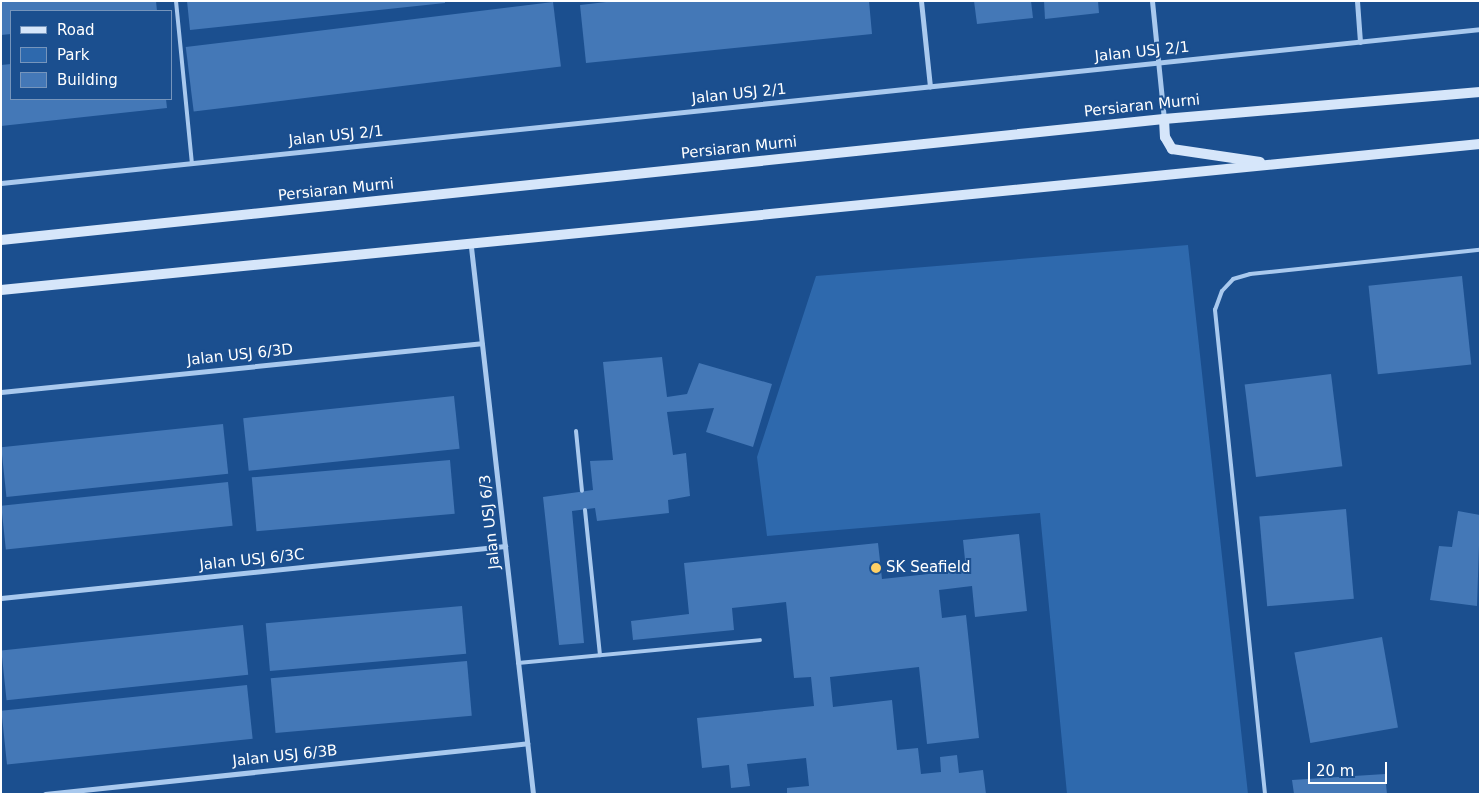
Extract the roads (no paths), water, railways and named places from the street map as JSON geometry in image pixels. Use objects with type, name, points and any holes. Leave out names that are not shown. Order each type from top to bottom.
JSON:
[{"type":"main road","name":"Persiaran Murni","points":[[1,240],[1164,119],[1480,92]]},
{"type":"main road","points":[[1164,119],[1165,137],[1172,149],[1279,164]]},
{"type":"main road","points":[[1,290],[471,247],[1480,144]]},
{"type":"street","points":[[921,1],[930,87]]},
{"type":"street","points":[[1152,1],[1164,119]]},
{"type":"street","points":[[1357,1],[1360,42]]},
{"type":"street","name":"Jalan USJ 2/1","points":[[1,183],[1480,30]]},
{"type":"street","name":"Jalan USJ 6/3","points":[[471,247],[533,794]]},
{"type":"street","name":"Jalan USJ 6/3D","points":[[1,392],[482,343]]},
{"type":"street","name":"Jalan USJ 6/3C","points":[[1,598],[505,546]]},
{"type":"street","name":"Jalan USJ 6/3B","points":[[45,794],[528,743]]},
{"type":"lane","points":[[176,1],[192,163]]},
{"type":"lane","points":[[1266,794],[1215,310],[1222,291],[1233,279],[1250,274],[1480,250]]},
{"type":"lane","points":[[576,431],[582,491]]},
{"type":"lane","points":[[585,510],[600,655]]},
{"type":"lane","points":[[518,663],[760,640]]},
{"type":"place","name":"SK Seafield","points":[[876,568]]}]
